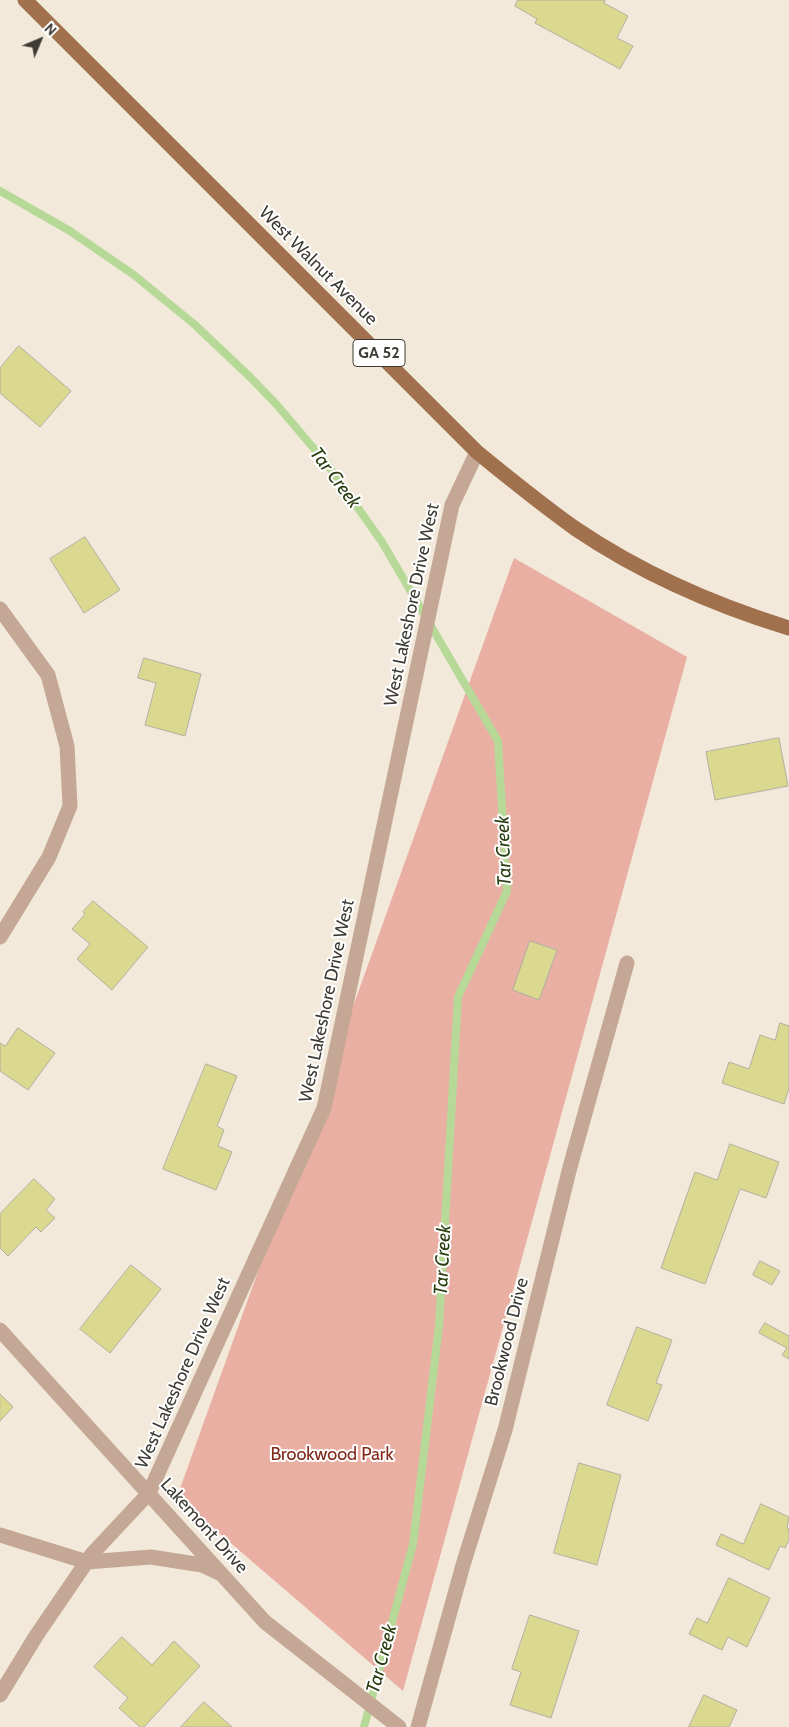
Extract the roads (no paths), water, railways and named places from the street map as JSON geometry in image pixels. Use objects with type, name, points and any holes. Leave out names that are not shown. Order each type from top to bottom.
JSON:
[{"type":"main road","name":"West Walnut Avenue","points":[[25,0],[478,452],[526,493],[578,530],[639,566],[698,595],[751,616],[789,628]]},
{"type":"street","name":"West Lakeshore Drive West","points":[[0,1695],[36,1636],[87,1562],[149,1493],[324,1108],[452,505],[478,452]]},
{"type":"street","points":[[0,609],[48,675],[67,746],[70,806],[49,857],[0,936]]},
{"type":"street","name":"Brookwood Drive","points":[[418,1727],[463,1565],[505,1430],[570,1167],[627,963]]},
{"type":"street","name":"Lakemont Drive","points":[[0,1330],[265,1622],[399,1727]]},
{"type":"street","points":[[0,1535],[87,1562],[151,1557],[202,1566],[223,1575]]},
{"type":"waterway","name":"Tar Creek","points":[[0,191],[70,231],[134,275],[194,324],[277,405],[327,464],[382,542],[498,741],[507,891],[458,997],[439,1326],[413,1544],[364,1727]]},
{"type":"park label","name":"Brookwood Park","points":[[332,1455]]}]
